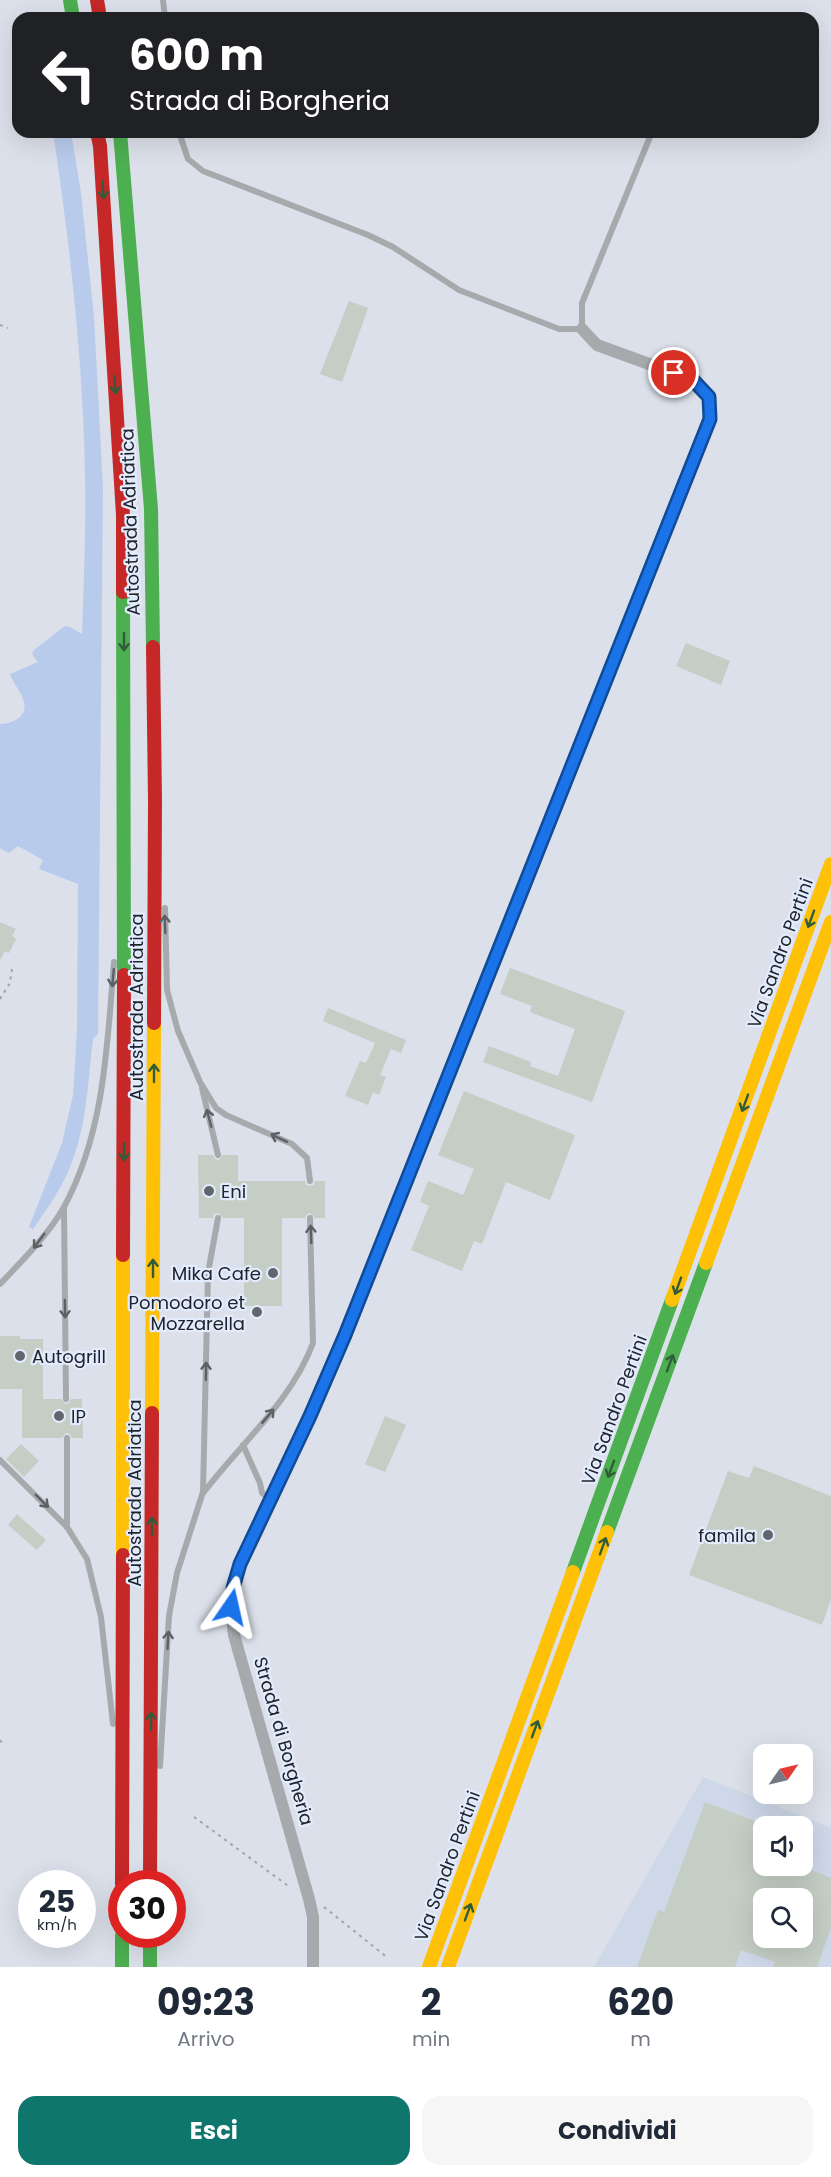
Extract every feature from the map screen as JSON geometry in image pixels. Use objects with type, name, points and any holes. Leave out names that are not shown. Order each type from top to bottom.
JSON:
[{"type":"main road","name":"Autostrada Adriatica","points":[[98,138],[123,515],[122,1870]]},
{"type":"main road","name":"Autostrada Adriatica","points":[[120,138],[151,509],[154,800],[150,1870]]},
{"type":"main road","name":"Via Sandro Pertini","points":[[429,1967],[831,864]]},
{"type":"main road","name":"Via Sandro Pertini","points":[[448,1967],[831,922]]},
{"type":"main road","points":[[122,1948],[122,1967]]},
{"type":"main road","points":[[150,1948],[150,1967]]},
{"type":"street","name":"Strada di Borgheria","points":[[313,1967],[314,1917],[234,1635],[231,1607],[233,1588],[240,1564],[310,1416],[345,1335],[710,419],[709,397],[693,380],[597,345],[582,329]]},
{"type":"lane","points":[[181,138],[188,159],[203,171],[368,235],[393,247],[459,290],[559,329],[582,329],[582,303],[650,138]]},
{"type":"lane","points":[[154,800],[163,867]]},
{"type":"lane","points":[[116,941],[124,836]]},
{"type":"lane","points":[[165,900],[167,990],[178,1031],[200,1082],[216,1107],[226,1115],[292,1144],[307,1158],[310,1181]]},
{"type":"lane","points":[[0,1284],[26,1258],[64,1208],[85,1161],[98,1115],[107,1047],[115,953]]},
{"type":"lane","points":[[200,1082],[218,1155]]},
{"type":"lane","points":[[64,1208],[66,1399]]},
{"type":"lane","points":[[151,1823],[162,1753],[169,1616],[177,1573],[203,1492],[208,1273],[218,1218]]},
{"type":"lane","points":[[203,1492],[294,1384],[306,1362],[313,1343],[310,1218]]},
{"type":"lane","points":[[67,1438],[67,1527]]},
{"type":"lane","points":[[243,1445],[260,1483],[262,1493],[271,1499]]},
{"type":"lane","points":[[0,1460],[67,1527],[87,1559],[102,1617],[113,1729]]},
{"type":"lane","points":[[115,1739],[122,1772]]},
{"type":"path","points":[[0,325],[8,328]]},
{"type":"path","points":[[0,999],[10,983],[12,969]]},
{"type":"path","points":[[0,1740],[4,1746]]},
{"type":"path","points":[[194,1817],[291,1888],[330,1911],[388,1958]]},
{"type":"shaded area","points":[[54,138],[72,138],[81,193],[94,317],[103,488],[98,1034],[93,1039],[86,1101],[77,1147],[60,1188],[33,1229],[29,1227],[62,1143],[73,1095],[77,1030],[78,884],[39,869],[43,860],[18,846],[9,853],[0,848],[0,724],[19,718],[25,708],[22,696],[10,674],[38,662],[32,654],[34,650],[65,626],[82,634],[85,554],[84,431],[82,388],[65,217]]},
{"type":"shaded area","points":[[703,1777],[753,1797],[753,1804],[771,1804],[801,1816],[753,1816],[753,1876],[813,1876],[813,1821],[831,1828],[831,1967],[594,1967]]},
{"type":"building","points":[[349,301],[368,308],[342,382],[320,374]]},
{"type":"building","points":[[686,643],[730,661],[721,685],[676,666]]},
{"type":"building","points":[[0,922],[16,929],[12,936],[16,939],[9,953],[5,951],[0,960]]},
{"type":"building","points":[[510,968],[625,1011],[592,1102],[483,1062],[489,1046],[531,1062],[530,1066],[558,1076],[575,1029],[530,1012],[532,1006],[500,994]]},
{"type":"building","points":[[328,1008],[406,1040],[401,1053],[391,1049],[380,1075],[386,1077],[379,1095],[373,1092],[368,1105],[345,1096],[360,1061],[366,1063],[375,1043],[323,1021]]},
{"type":"building","points":[[464,1091],[575,1135],[550,1200],[506,1182],[482,1244],[474,1241],[462,1271],[411,1250],[429,1206],[420,1202],[428,1181],[463,1195],[474,1169],[438,1155]]},
{"type":"building","points":[[198,1155],[213,1155],[219,1160],[223,1155],[238,1155],[238,1181],[305,1181],[306,1185],[310,1186],[314,1185],[315,1181],[325,1181],[325,1218],[315,1218],[310,1213],[305,1218],[282,1218],[282,1306],[244,1306],[244,1218],[223,1218],[218,1213],[214,1214],[213,1218],[199,1218]]},
{"type":"building","points":[[0,1336],[43,1339],[43,1399],[61,1399],[65,1404],[71,1399],[82,1399],[83,1438],[72,1438],[66,1433],[62,1438],[22,1438],[22,1389],[0,1389]]},
{"type":"building","points":[[385,1416],[406,1425],[385,1472],[365,1464]]},
{"type":"building","points":[[21,1444],[39,1461],[24,1477],[6,1459]]},
{"type":"building","name":"famila","points":[[754,1466],[831,1496],[831,1599],[822,1625],[689,1575],[728,1471],[749,1478]]},
{"type":"building","points":[[17,1514],[46,1540],[37,1550],[8,1525]]},
{"type":"building","points":[[705,1802],[753,1820],[753,1876],[813,1876],[813,1871],[831,1878],[831,1928],[817,1967],[773,1967],[775,1962],[741,1950],[735,1967],[637,1967],[658,1910],[664,1912]]},
{"type":"traffic: fast","points":[[70,0],[72,12]]},
{"type":"traffic: fast","points":[[120,138],[151,509],[153,647]]},
{"type":"traffic: fast","points":[[123,592],[124,975]]},
{"type":"traffic: fast","points":[[607,1532],[706,1263]]},
{"type":"traffic: fast","points":[[573,1572],[672,1300]]},
{"type":"traffic: fast","points":[[122,1948],[122,1967]]},
{"type":"traffic: fast","points":[[150,1948],[150,1967]]},
{"type":"traffic: slow","points":[[672,1300],[831,864]]},
{"type":"traffic: slow","points":[[706,1263],[831,922]]},
{"type":"traffic: slow","points":[[152,1413],[154,1023]]},
{"type":"traffic: slow","points":[[123,1255],[123,1555]]},
{"type":"traffic: slow","points":[[448,1967],[607,1532]]},
{"type":"traffic: slow","points":[[429,1967],[573,1572]]},
{"type":"traffic: jam","points":[[97,0],[99,12]]},
{"type":"traffic: jam","points":[[98,138],[123,515],[123,592]]},
{"type":"traffic: jam","points":[[153,647],[154,1023]]},
{"type":"traffic: jam","points":[[123,1255],[124,975]]},
{"type":"traffic: jam","points":[[150,1870],[152,1413]]},
{"type":"traffic: jam","points":[[122,1870],[123,1555]]},
{"type":"place","name":"Eni","points":[[209,1191]]},
{"type":"place","name":"Mika Cafe","points":[[273,1273]]},
{"type":"place","name":"Pomodoro et Mozzarella","points":[[257,1312]]},
{"type":"place","name":"Autogrill","points":[[20,1356]]},
{"type":"place","name":"IP","points":[[59,1416]]},
{"type":"place","name":"famila","points":[[768,1535]]},
{"type":"route","points":[[231,1607],[233,1588],[240,1564],[310,1416],[345,1335],[710,419],[709,397],[693,380],[674,373]]}]
